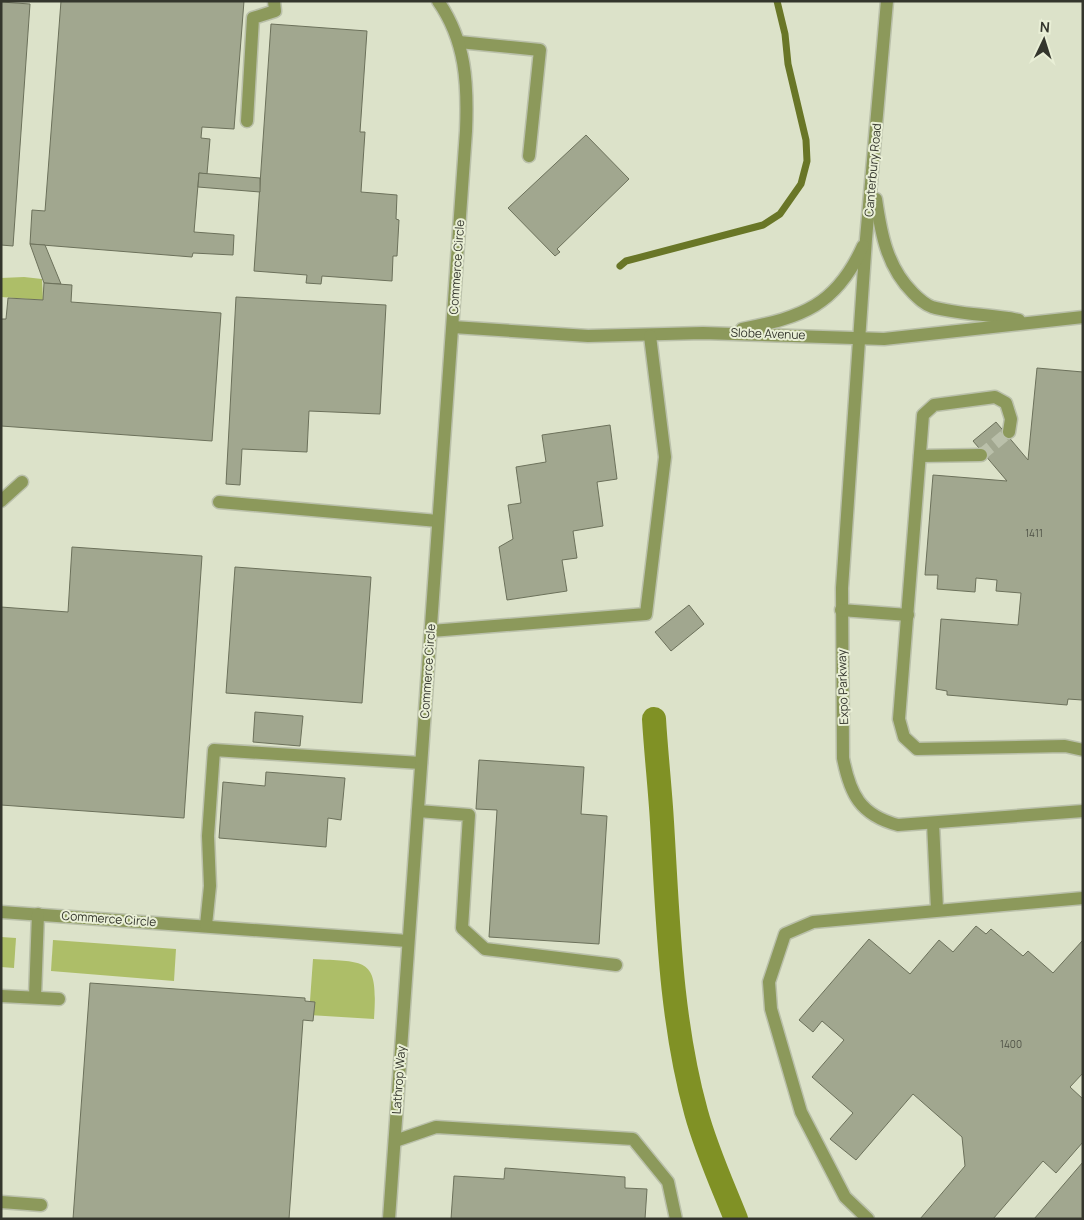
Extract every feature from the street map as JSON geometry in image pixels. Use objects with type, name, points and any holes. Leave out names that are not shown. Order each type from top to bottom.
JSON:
[{"type":"street","points":[[246,121],[253,18],[275,11],[274,1]]},
{"type":"street","name":"Commerce Circle","points":[[1,912],[408,940],[453,327],[467,103],[466,77],[459,42],[446,12],[438,1]]},
{"type":"street","name":"Canterbury Road","points":[[860,338],[866,239],[873,178],[887,1]]},
{"type":"street","points":[[459,42],[540,50],[529,156]]},
{"type":"street","points":[[873,178],[884,243],[900,279],[921,300],[930,306],[958,312],[996,315],[1031,322]]},
{"type":"street","points":[[720,333],[799,315],[818,304],[831,294],[851,269],[866,239]]},
{"type":"street","name":"Slobe Avenue","points":[[453,327],[588,336],[720,333],[884,339],[1083,317]]},
{"type":"street","points":[[430,631],[646,614],[665,457],[650,336]]},
{"type":"street","name":"Expo Parkway","points":[[860,338],[842,610],[843,758],[851,789],[859,803],[887,822],[898,825],[1083,811]]},
{"type":"street","points":[[1009,432],[1011,419],[1006,403],[995,398],[934,405],[924,415],[899,719],[904,737],[917,748],[1065,746],[1083,750]]},
{"type":"street","points":[[920,456],[980,455]]},
{"type":"street","points":[[1,501],[22,482]]},
{"type":"street","points":[[219,502],[438,521]]},
{"type":"street","points":[[842,610],[908,615]]},
{"type":"street","points":[[206,925],[210,886],[208,836],[214,750],[421,763]]},
{"type":"street","points":[[418,811],[469,815],[462,928],[485,949],[616,965]]},
{"type":"street","points":[[933,823],[937,909]]},
{"type":"street","points":[[868,1219],[844,1197],[802,1112],[771,1008],[769,982],[785,934],[813,922],[937,909],[1083,898]]},
{"type":"street","points":[[36,997],[38,914]]},
{"type":"street","name":"Lathrop Way","points":[[389,1219],[408,940]]},
{"type":"street","points":[[1,996],[59,999]]},
{"type":"street","points":[[395,1141],[436,1127],[633,1139],[668,1182],[676,1219]]},
{"type":"street","points":[[1,1202],[41,1205]]},
{"type":"green space","points":[[24,277],[42,279],[43,300],[1,297],[1,278]]},
{"type":"green space","points":[[1,937],[16,938],[14,968],[1,967]]},
{"type":"green space","points":[[53,940],[176,949],[174,981],[51,971]]},
{"type":"green space","points":[[313,959],[347,961],[366,967],[371,974],[374,984],[374,1019],[309,1015]]},
{"type":"building","points":[[61,1],[244,1],[234,129],[202,127],[201,138],[210,139],[207,174],[199,173],[194,232],[234,235],[233,255],[193,253],[192,257],[30,244],[32,210],[45,211]]},
{"type":"building","points":[[1,2],[30,4],[13,246],[1,245]]},
{"type":"building","points":[[271,24],[367,31],[360,132],[365,132],[361,192],[397,195],[396,219],[399,220],[397,256],[393,256],[392,281],[322,276],[321,284],[306,283],[307,275],[254,271]]},
{"type":"building","points":[[586,135],[629,179],[557,249],[560,252],[555,256],[508,208]]},
{"type":"building","points":[[199,173],[260,178],[260,192],[198,187]]},
{"type":"building","points":[[30,244],[45,245],[61,284],[44,283]]},
{"type":"building","points":[[44,283],[72,285],[71,302],[221,313],[212,441],[1,426],[1,319],[6,319],[8,298],[43,300]]},
{"type":"building","points":[[236,297],[386,305],[380,414],[309,411],[307,452],[242,449],[240,485],[226,484]]},
{"type":"building","points":[[1037,368],[1083,372],[1082,700],[1068,699],[1067,705],[947,695],[947,691],[936,689],[941,619],[1018,625],[1021,593],[996,591],[997,580],[976,578],[975,592],[937,589],[938,575],[925,575],[933,475],[1007,481],[973,441],[996,422],[1028,460]]},
{"type":"building","points":[[610,425],[617,479],[597,482],[603,526],[573,531],[577,558],[562,560],[567,591],[507,600],[499,547],[513,539],[508,505],[521,503],[516,467],[546,462],[542,435]]},
{"type":"building","points":[[72,547],[202,556],[184,818],[1,805],[1,607],[68,612]]},
{"type":"building","points":[[235,567],[371,577],[362,703],[226,693]]},
{"type":"building","points":[[689,605],[704,624],[671,651],[655,632]]},
{"type":"building","points":[[255,712],[303,716],[300,746],[253,742]]},
{"type":"building","points":[[479,760],[584,767],[581,814],[607,816],[599,944],[489,937],[497,810],[476,809]]},
{"type":"building","points":[[266,772],[345,778],[341,820],[328,818],[326,847],[219,838],[223,782],[265,786]]},
{"type":"building","points":[[976,926],[986,934],[991,929],[1023,956],[1028,951],[1053,973],[1083,940],[1083,1073],[1070,1087],[1083,1099],[1083,1142],[1056,1173],[1043,1161],[993,1219],[920,1219],[965,1166],[962,1137],[913,1094],[856,1160],[830,1139],[853,1113],[812,1077],[844,1040],[822,1021],[813,1032],[799,1020],[869,939],[910,974],[939,940],[953,952]]},
{"type":"building","points":[[90,983],[305,998],[305,1001],[315,1002],[313,1021],[303,1020],[289,1219],[73,1219]]},
{"type":"building","points":[[1083,1162],[1083,1219],[1034,1219]]},
{"type":"building","points":[[505,1168],[625,1177],[625,1188],[647,1189],[645,1219],[451,1219],[454,1176],[504,1179]]},
{"type":"waterway","points":[[620,266],[626,261],[763,225],[780,214],[801,184],[807,161],[806,140],[788,64],[785,34],[777,1]]},
{"type":"waterway","points":[[654,719],[675,1005],[687,1077],[696,1112],[714,1166],[736,1219]]},
{"type":"tunnel","points":[[981,455],[1009,432]]}]
